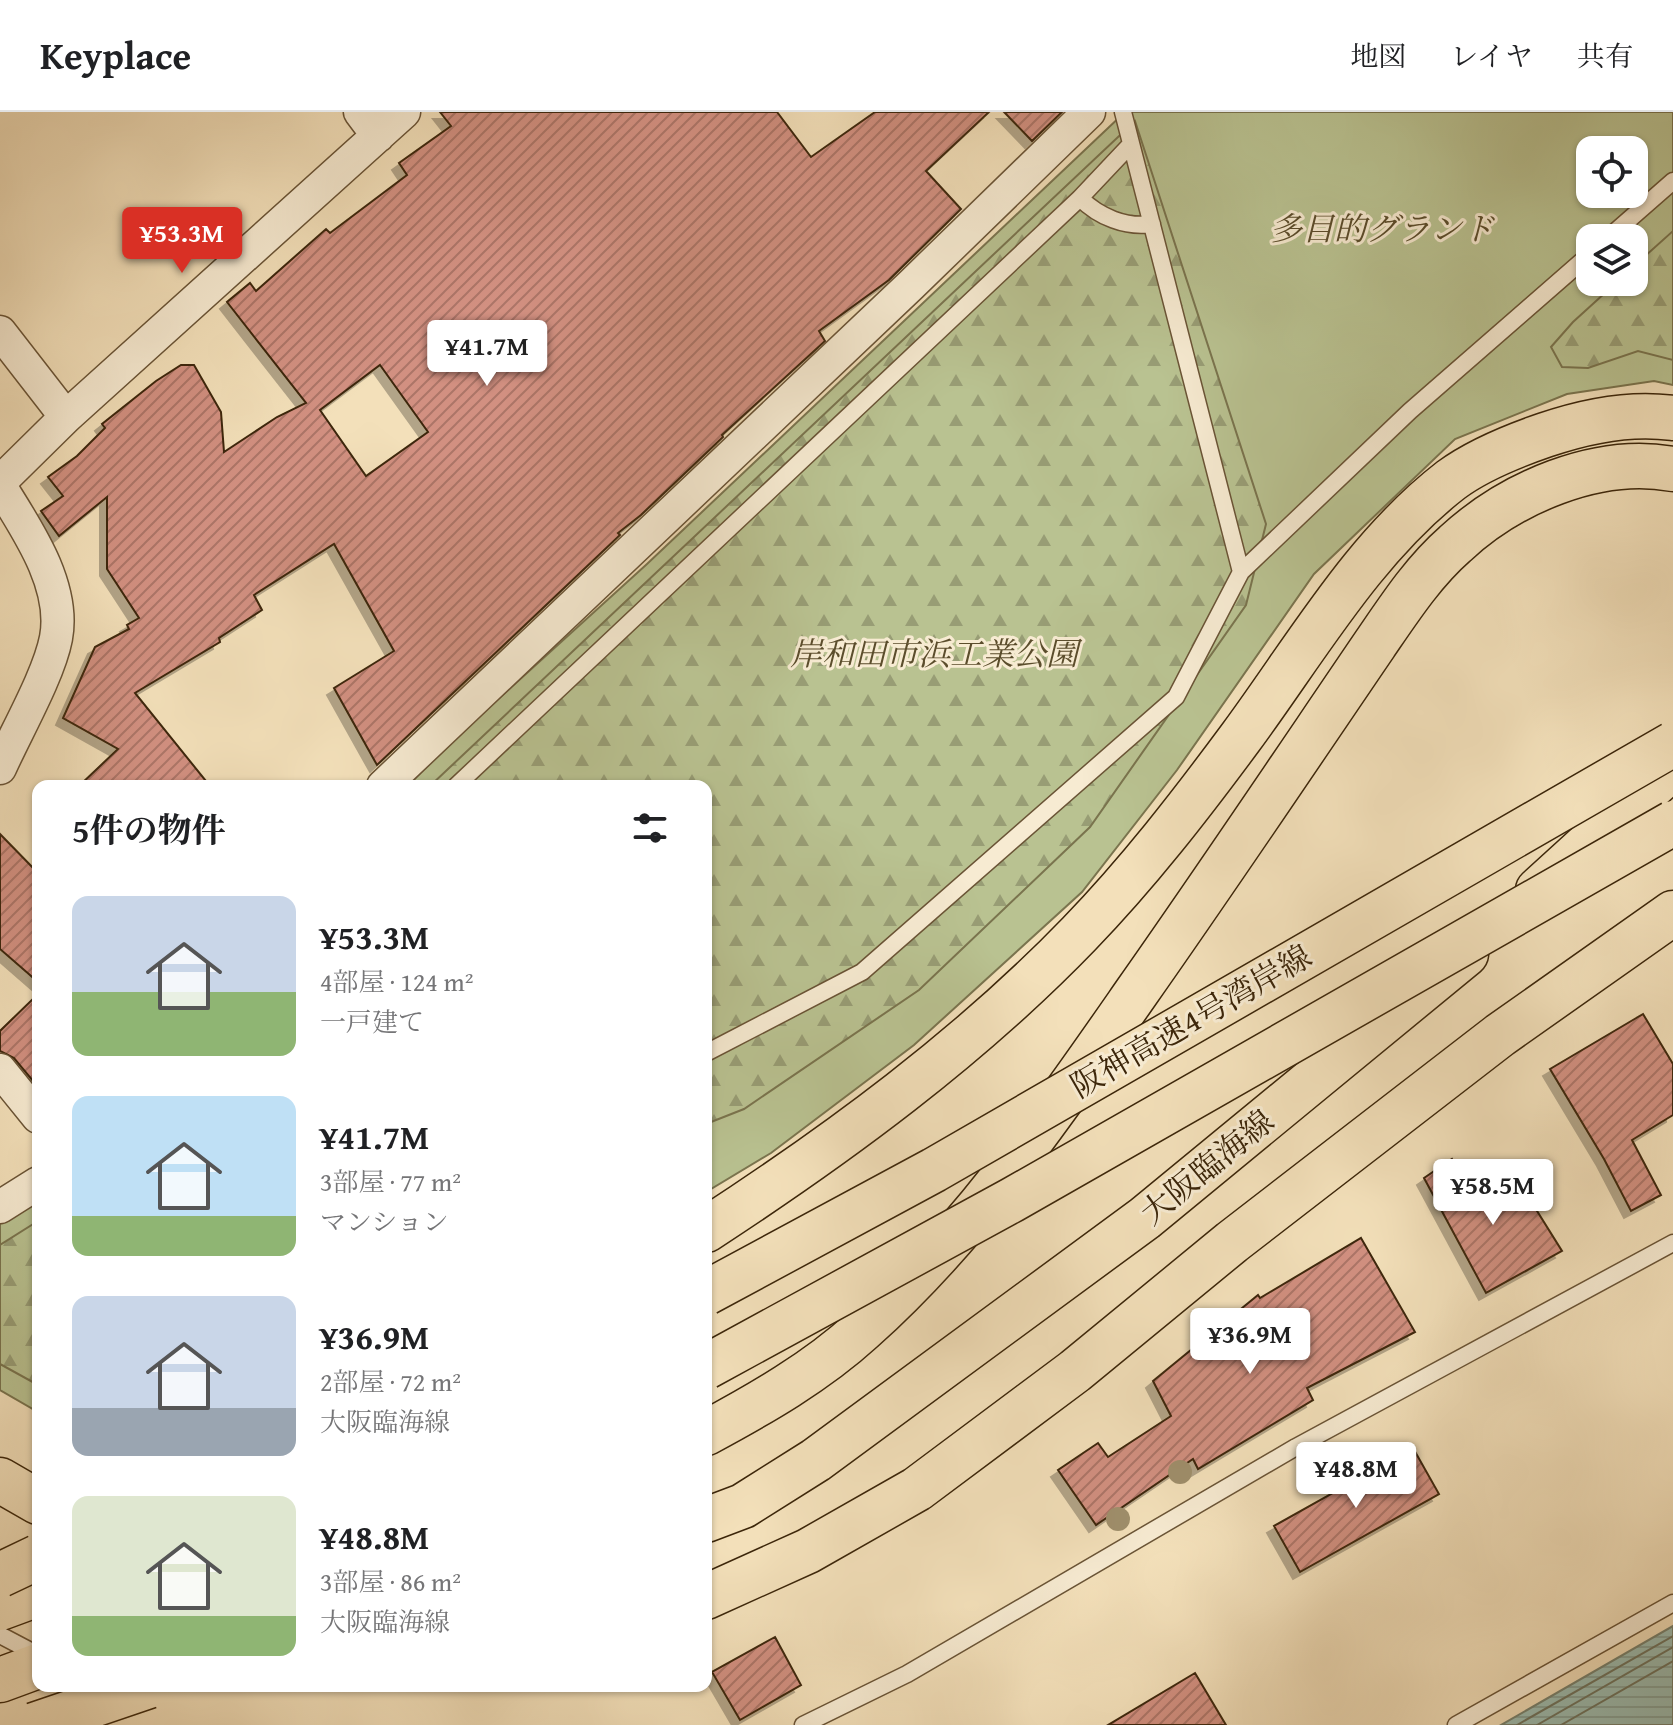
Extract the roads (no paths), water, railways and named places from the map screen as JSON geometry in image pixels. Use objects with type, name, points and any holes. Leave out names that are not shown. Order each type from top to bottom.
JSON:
[{"type":"main road","points":[[712,1226],[872,1114],[1003,1007],[1079,934],[1153,853],[1344,593],[1397,529],[1453,479],[1513,446],[1581,422],[1651,415],[1673,418]]},
{"type":"main road","points":[[712,1429],[808,1372],[860,1332],[919,1277],[997,1184],[1079,1074],[1392,620],[1417,585],[1454,544],[1503,507],[1556,481],[1608,469],[1673,469]]},
{"type":"main road","name":"阪神高速4号湾岸線","points":[[712,1290],[934,1170],[1673,744]]},
{"type":"main road","name":"大阪臨海線","points":[[712,1518],[743,1506],[816,1460],[1145,1218],[1457,963],[1673,767]]},
{"type":"main road","name":"阪神高速4号湾岸線","points":[[712,1364],[1012,1200],[1673,823]]},
{"type":"main road","points":[[712,1594],[808,1551],[917,1489],[1075,1371],[1232,1242],[1500,1035],[1673,913]]},
{"type":"main road","points":[[0,1480],[32,1499]]},
{"type":"main road","points":[[0,1548],[32,1564]]},
{"type":"main road","points":[[0,1575],[32,1560]]},
{"type":"main road","points":[[0,1608],[32,1596]]},
{"type":"main road","points":[[0,1680],[32,1668]]},
{"type":"main road","points":[[34,1725],[131,1692]]},
{"type":"street","points":[[0,768],[44,673],[57,637],[55,600],[42,557],[0,484],[369,124],[404,112]]},
{"type":"street","points":[[389,780],[1089,112]]},
{"type":"street","points":[[0,332],[66,417]]},
{"type":"street","points":[[0,1070],[32,1110]]},
{"type":"street","points":[[0,1207],[32,1187]]},
{"type":"lane","points":[[1123,112],[1241,572]]},
{"type":"lane","points":[[462,780],[1080,198],[1131,144]]},
{"type":"lane","points":[[1624,224],[1673,181]]},
{"type":"lane","points":[[1080,198],[1125,225],[1152,224]]},
{"type":"lane","points":[[712,1050],[862,972],[1176,697],[1241,572],[1410,411],[1576,266]]},
{"type":"lane","points":[[803,1725],[907,1674],[1296,1447],[1673,1243]]},
{"type":"lane","points":[[1456,1725],[1673,1603]]},
{"type":"lane","points":[[0,1635],[32,1652]]},
{"type":"lane","points":[[96,1692],[106,1712]]},
{"type":"water","points":[[1673,1626],[1673,1725],[1501,1725]]},
{"type":"park label","name":"多目的グランド","points":[[1382,229]]},
{"type":"park label","name":"岸和田市浜工業公園","points":[[934,654]]}]
